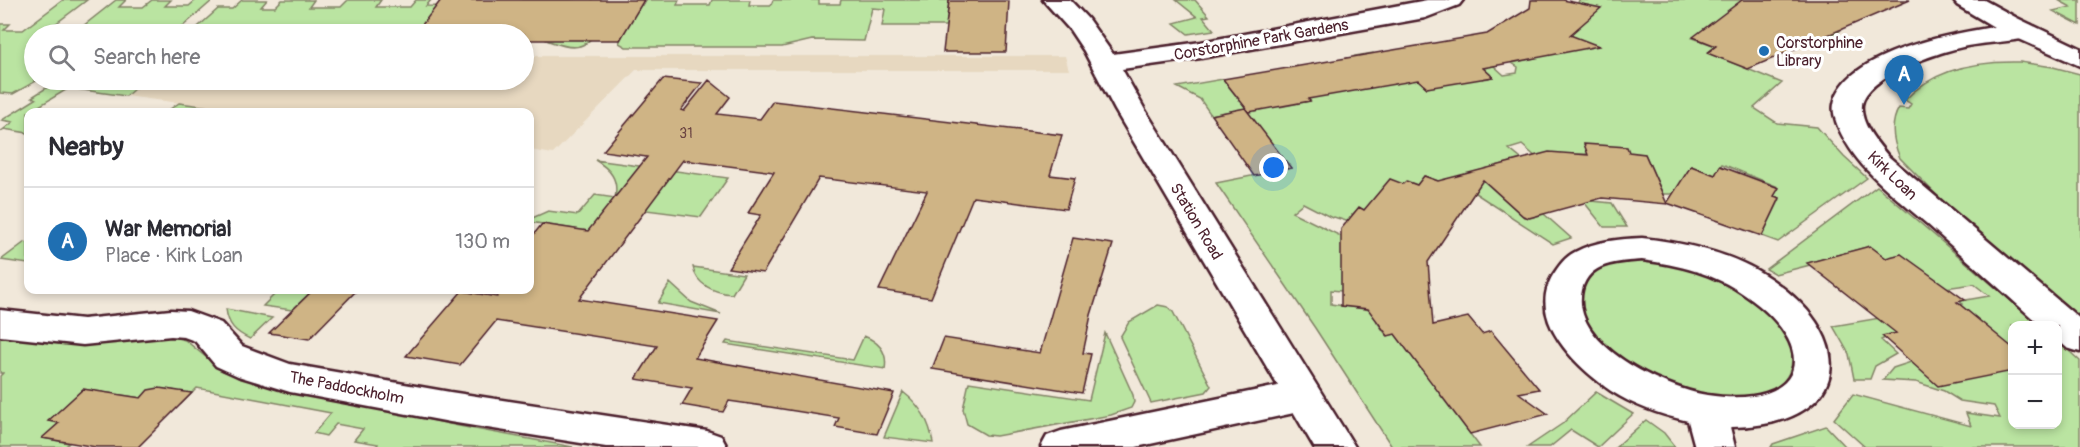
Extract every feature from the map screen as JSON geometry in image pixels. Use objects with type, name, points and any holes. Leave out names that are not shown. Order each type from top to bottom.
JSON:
[{"type":"street","name":"Station Road","points":[[1056,0],[1083,27],[1106,63],[1130,110],[1335,447]]},
{"type":"street","name":"Corstorphine Park Gardens","points":[[1106,63],[1201,50],[1425,10],[1450,0]]},
{"type":"street","points":[[1966,0],[2022,31],[2080,58]]},
{"type":"street","name":"Kirk Loan","points":[[2022,31],[1959,40],[1915,54],[1860,82],[1850,95],[1847,107],[1862,144],[1878,164],[2080,339]]},
{"type":"street","points":[[1642,249],[1675,252],[1709,262],[1742,277],[1770,295],[1793,316],[1809,339],[1815,361],[1811,382],[1796,399],[1773,410],[1741,414],[1710,429],[1665,400],[1629,383],[1598,361],[1576,337],[1564,313],[1563,291],[1571,273],[1588,260],[1612,252],[1642,249]]},
{"type":"street","name":"The Paddockholm","points":[[0,323],[83,332],[114,331],[151,324],[188,324],[208,332],[229,356],[251,366],[290,378],[707,447]]},
{"type":"street","points":[[1061,447],[1305,396]]},
{"type":"shaded area","points":[[534,56],[1065,56],[1069,70],[636,70],[553,154],[534,151],[534,108],[218,108],[126,96],[133,90],[534,90]]},
{"type":"green space","points":[[63,0],[87,0],[55,24],[31,24]]},
{"type":"green space","points":[[116,0],[126,0],[119,7],[143,7],[152,0],[171,0],[165,6],[189,6],[196,0],[213,0],[185,24],[86,24]]},
{"type":"green space","points":[[242,0],[267,0],[261,7],[275,7],[282,0],[314,0],[309,7],[341,7],[348,0],[381,0],[376,7],[410,7],[416,0],[431,0],[426,6],[486,7],[524,0],[570,0],[609,5],[643,5],[646,0],[679,0],[677,5],[710,5],[712,0],[750,0],[749,5],[771,5],[773,0],[819,0],[819,4],[840,4],[841,0],[949,0],[946,26],[882,26],[885,9],[872,8],[864,41],[812,40],[782,47],[626,47],[619,43],[627,27],[601,27],[583,45],[571,47],[546,40],[555,27],[534,28],[534,24],[201,24],[218,9],[232,9]]},
{"type":"green space","points":[[1176,0],[1195,0],[1209,16],[1203,17],[1214,30],[1188,34],[1174,23],[1197,17]]},
{"type":"green space","points":[[1579,0],[1780,0],[1844,27],[1820,49],[1747,22],[1693,38],[1716,46],[1708,53],[1782,83],[1754,108],[1777,123],[1817,127],[1867,178],[1778,242],[1762,236],[1780,199],[1774,196],[1778,187],[1722,164],[1715,175],[1691,166],[1677,194],[1663,194],[1645,154],[1572,154],[1592,201],[1612,203],[1627,227],[1604,227],[1559,171],[1552,171],[1522,145],[1509,149],[1521,159],[1474,172],[1523,216],[1530,218],[1544,214],[1571,238],[1553,244],[1472,191],[1469,193],[1425,176],[1417,185],[1407,181],[1364,210],[1359,208],[1352,215],[1374,230],[1332,218],[1303,203],[1292,212],[1361,246],[1341,291],[1331,290],[1331,304],[1404,315],[1377,322],[1387,336],[1395,334],[1421,369],[1450,362],[1439,393],[1480,447],[1392,447],[1315,328],[1216,183],[1291,168],[1247,112],[1241,109],[1211,115],[1200,99],[1177,87],[1223,79],[1240,101],[1271,96],[1280,107],[1310,101],[1301,90],[1309,88],[1291,67],[1297,66],[1316,86],[1383,85],[1355,56],[1373,53],[1397,76],[1412,74],[1427,88],[1475,76],[1483,79],[1489,78],[1490,74],[1483,68],[1494,66],[1504,75],[1517,73],[1518,67],[1512,63],[1535,58],[1581,40],[1570,35],[1590,6],[1578,3]]},
{"type":"green space","points":[[2058,0],[2080,0],[2080,25],[2053,11],[2071,7]]},
{"type":"green space","points":[[0,24],[10,24],[4,30],[23,30],[24,88],[13,94],[0,93]]},
{"type":"green space","points":[[2020,62],[2080,74],[2080,320],[1975,234],[1900,158],[1896,146],[1894,120],[1899,108],[1908,109],[1911,104],[1905,100],[1929,80],[1973,65]]},
{"type":"green space","points":[[43,90],[66,90],[36,108],[24,108],[24,132],[4,129],[0,132],[13,122],[2,120],[36,99],[32,97]]},
{"type":"green space","points":[[83,90],[133,90],[126,96]]},
{"type":"green space","points":[[179,103],[217,108],[172,108]]},
{"type":"green space","points":[[595,160],[728,178],[701,217],[646,210],[650,203],[588,231],[534,223],[534,217],[548,211],[578,215],[595,195],[615,198],[616,185],[612,175]]},
{"type":"green space","points":[[1877,186],[2034,321],[2008,321],[2008,363],[1976,318],[1883,336],[1885,338],[1881,340],[1896,354],[1875,366],[1870,379],[1854,379],[1849,354],[1833,326],[1962,304],[1960,301],[1989,296],[1974,284],[1945,288],[1901,254],[1886,258],[1870,246],[1775,274],[1766,269]]},
{"type":"green space","points":[[24,243],[24,263],[1,260]]},
{"type":"green space","points":[[1642,259],[1700,270],[1727,282],[1757,300],[1782,330],[1790,346],[1792,360],[1789,373],[1781,384],[1768,392],[1750,397],[1729,399],[1695,396],[1656,383],[1601,347],[1582,315],[1582,285],[1592,272],[1599,268]]},
{"type":"green space","points":[[693,267],[744,274],[732,294],[707,287],[698,279]]},
{"type":"green space","points":[[670,283],[691,302],[721,314],[658,303]]},
{"type":"green space","points":[[275,294],[309,294],[292,310],[263,306]]},
{"type":"green space","points":[[1158,305],[1168,307],[1173,312],[1211,386],[1206,392],[1151,403],[1120,337],[1129,322]]},
{"type":"green space","points":[[226,309],[272,318],[250,339],[233,327]]},
{"type":"green space","points":[[161,333],[185,340],[223,371],[275,386],[459,426],[573,447],[376,447],[378,444],[354,440],[363,429],[336,424],[326,436],[314,433],[331,413],[197,388],[181,404],[177,391],[166,389],[153,390],[141,398],[83,389],[49,421],[59,423],[43,438],[69,443],[65,447],[0,447],[0,376],[3,373],[0,373],[0,336],[70,344],[98,344]]},
{"type":"green space","points":[[1105,333],[1133,395],[1134,402],[1131,408],[1111,415],[996,436],[986,435],[967,424],[963,409],[969,382],[1089,400]]},
{"type":"green space","points":[[864,336],[881,348],[886,363],[885,369],[725,344],[727,341],[853,360]]},
{"type":"green space","points":[[2062,345],[2080,361],[2080,447],[1865,447],[1834,419],[1853,394],[1971,426],[1966,413],[2000,418],[1994,406],[1960,401],[1944,391],[1916,382],[1883,380],[1893,368],[1911,362],[2008,371],[2008,429],[2062,429]]},
{"type":"green space","points":[[903,392],[923,414],[933,443],[884,437]]},
{"type":"green space","points":[[1596,392],[1633,414],[1598,447],[1571,430],[1550,447],[1528,447],[1562,424]]},
{"type":"green space","points":[[1646,420],[1664,433],[1675,447],[1616,447]]},
{"type":"green space","points":[[1826,426],[1846,447],[1771,447],[1773,444]]},
{"type":"building","points":[[441,0],[644,0],[620,40],[534,40],[534,24],[423,24]]},
{"type":"building","points":[[1531,0],[1563,0],[1601,8],[1570,35],[1599,46],[1483,68],[1493,77],[1427,88],[1418,80],[1249,112],[1223,79],[1487,34],[1530,8]]},
{"type":"building","points":[[1742,0],[1910,0],[1748,69],[1707,53],[1716,46],[1693,37]]},
{"type":"building","points":[[949,1],[1009,1],[1006,52],[943,52]]},
{"type":"building","points":[[663,79],[702,83],[681,110],[684,111],[709,80],[730,97],[717,114],[760,119],[773,101],[1062,135],[1050,175],[1075,178],[1066,209],[973,197],[931,298],[879,290],[927,191],[819,178],[763,273],[728,268],[761,215],[748,213],[774,172],[683,160],[579,299],[718,321],[695,358],[894,393],[877,434],[835,427],[839,418],[770,407],[729,401],[723,412],[682,405],[692,388],[636,379],[657,346],[496,321],[460,365],[406,356],[459,294],[497,297],[500,294],[534,294],[534,234],[542,224],[588,231],[647,157],[603,151]]},
{"type":"building","points":[[1245,108],[1291,168],[1254,176],[1211,115]]},
{"type":"building","points":[[1584,144],[1627,147],[1629,152],[1645,154],[1667,204],[1602,198],[1529,218],[1523,216],[1483,180],[1428,262],[1433,325],[1468,317],[1482,334],[1491,331],[1539,389],[1519,393],[1548,414],[1470,434],[1395,334],[1388,336],[1368,309],[1341,306],[1341,229],[1359,207],[1364,210],[1390,179],[1403,184],[1406,181],[1417,185],[1424,176],[1438,181],[1549,152],[1588,155]]},
{"type":"building","points":[[1691,166],[1715,175],[1720,166],[1779,188],[1774,196],[1780,198],[1762,236],[1667,203]]},
{"type":"building","points":[[1073,238],[1113,244],[1091,315],[1083,353],[1091,354],[1082,393],[932,369],[944,338],[1040,353]]},
{"type":"building","points":[[1870,246],[1886,258],[1901,254],[1965,300],[1957,302],[2008,344],[2008,372],[1938,386],[1882,336],[1896,333],[1807,263]]},
{"type":"building","points":[[309,294],[353,294],[309,339],[269,333]]},
{"type":"building","points":[[159,388],[192,393],[138,447],[96,447],[42,438],[59,423],[48,421],[83,389],[141,398],[148,390]]},
{"type":"place","name":"Corstorphine Library","points":[[1764,51]]},
{"type":"place","name":"War Memorial","points":[[1904,105]]}]
